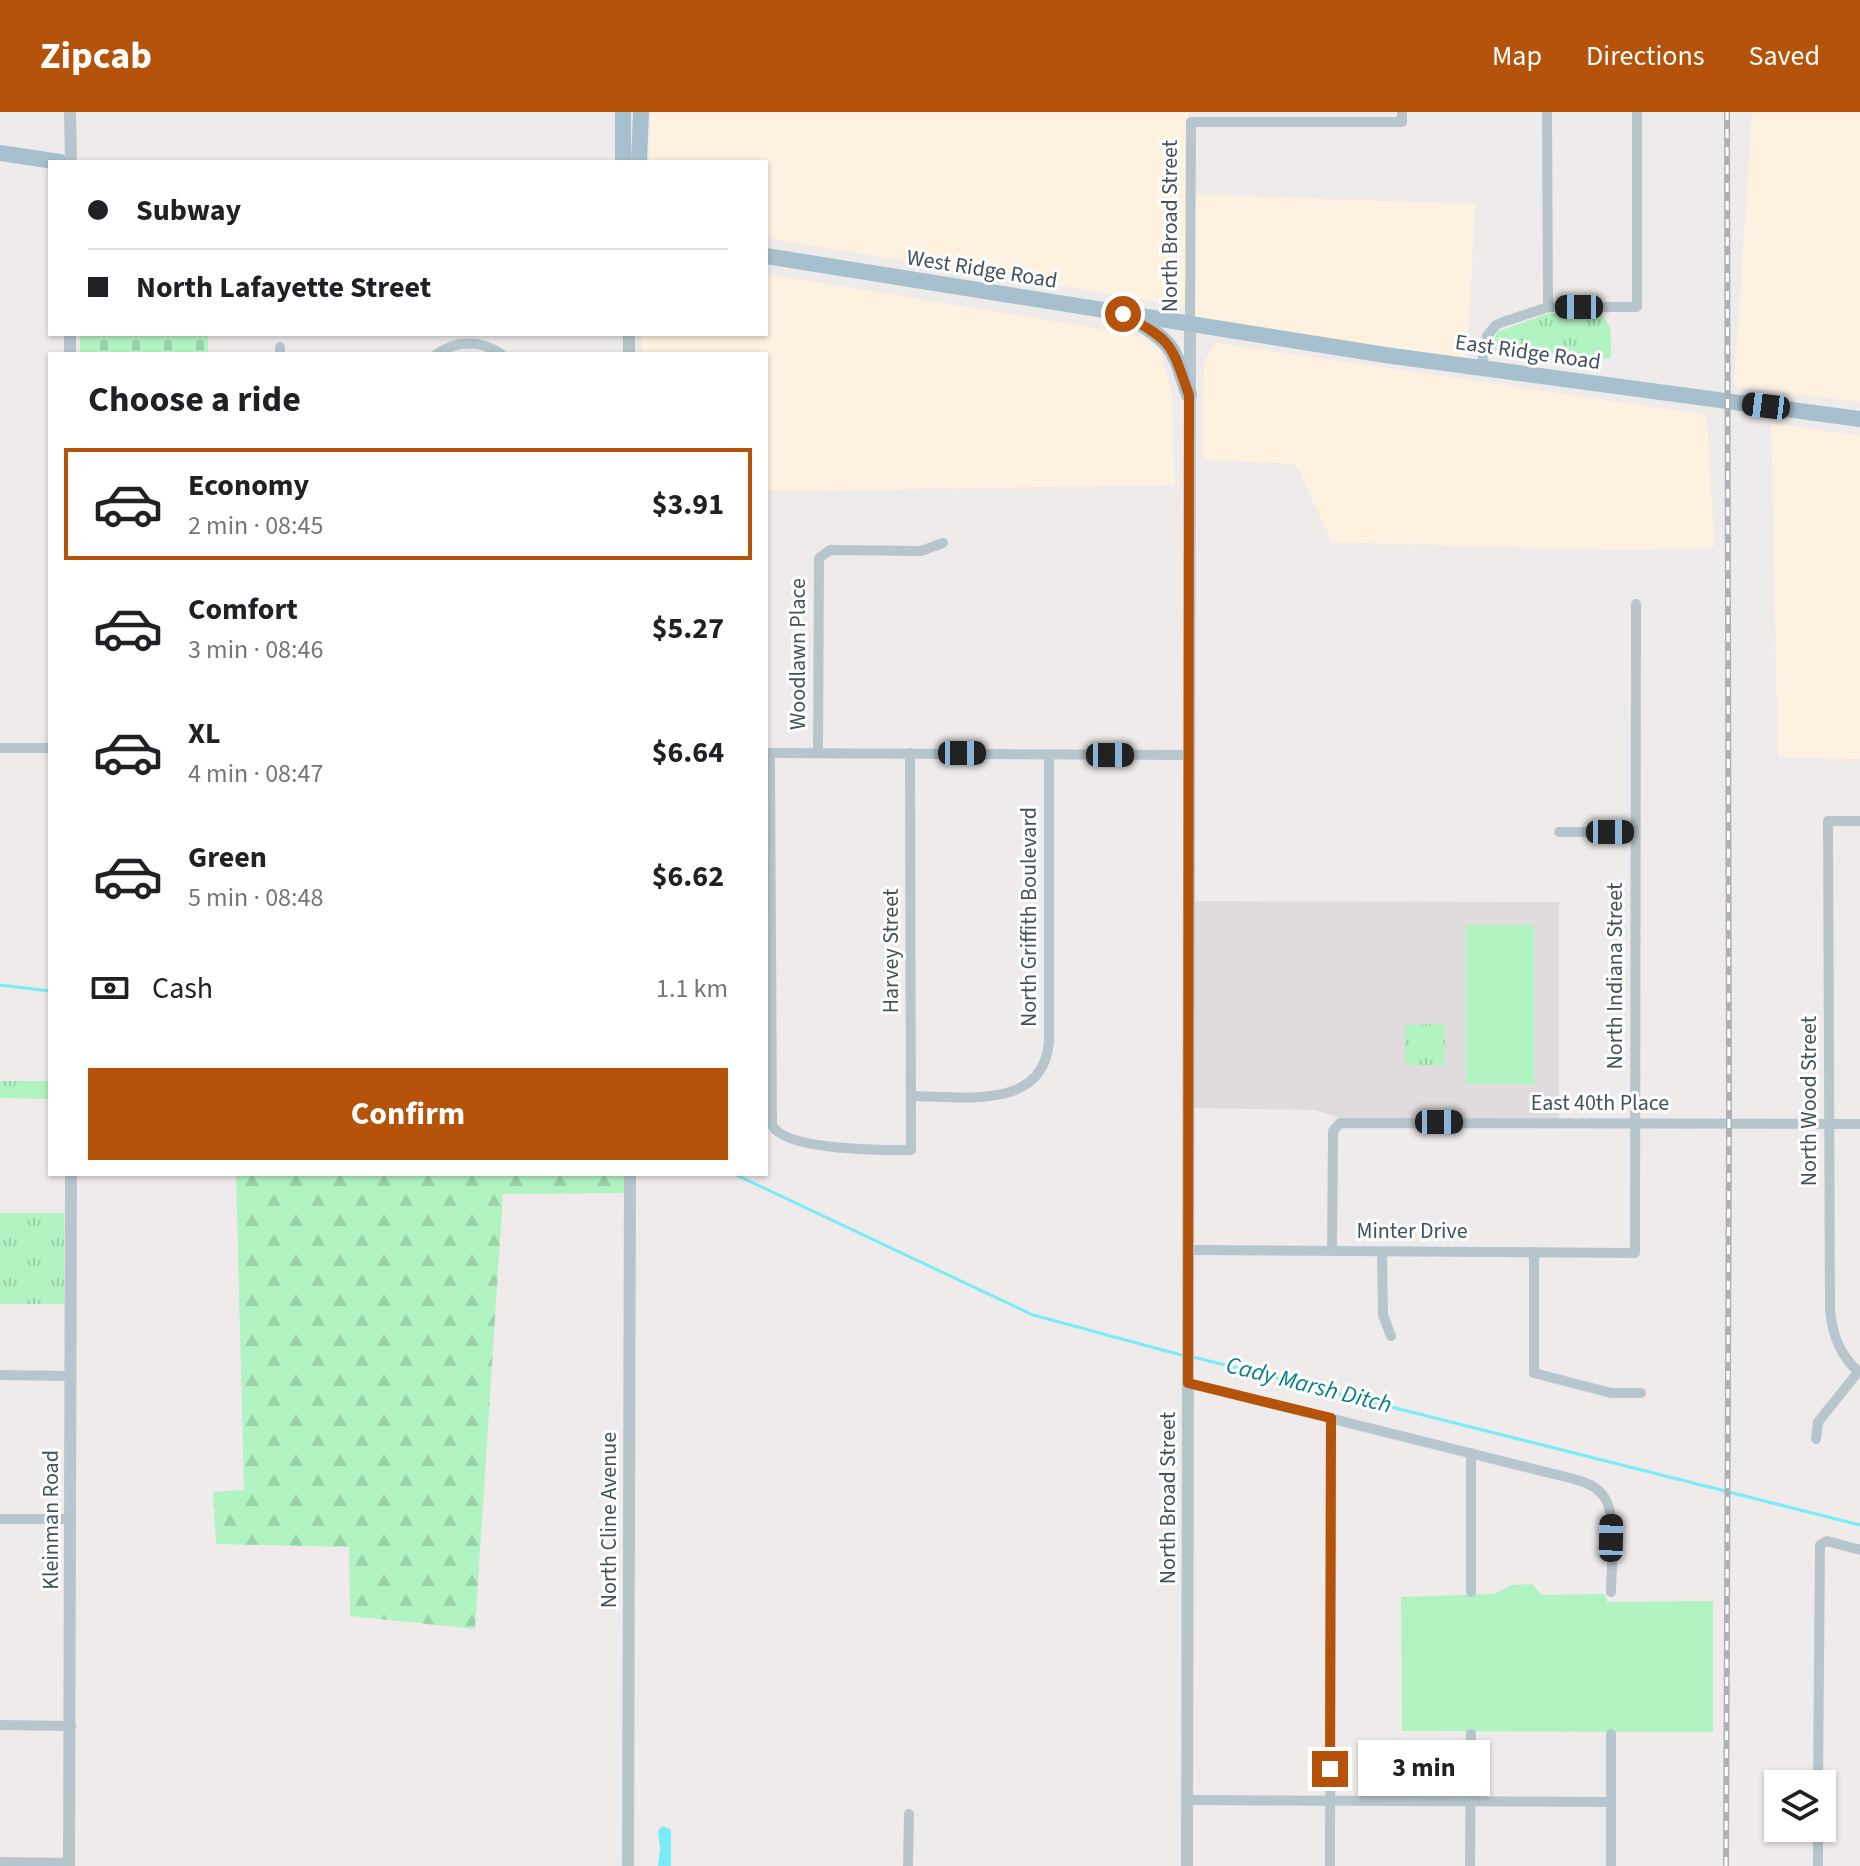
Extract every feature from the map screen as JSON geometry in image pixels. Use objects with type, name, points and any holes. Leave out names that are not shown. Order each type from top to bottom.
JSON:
[{"type":"main road","points":[[623,112],[623,160]]},
{"type":"main road","points":[[641,112],[641,159]]},
{"type":"main road","points":[[0,153],[48,160]]},
{"type":"main road","name":"West Ridge Road","points":[[768,256],[1190,325]]},
{"type":"main road","points":[[1123,314],[1161,335],[1173,348],[1189,395]]},
{"type":"main road","name":"East Ridge Road","points":[[1190,325],[1860,419]]},
{"type":"street","points":[[70,112],[71,160]]},
{"type":"street","points":[[1547,112],[1548,307]]},
{"type":"street","points":[[1481,368],[1485,340],[1490,331],[1503,322],[1548,307],[1637,307],[1637,112]]},
{"type":"street","points":[[1262,117],[1402,117]]},
{"type":"street","name":"North Broad Street","points":[[1187,1866],[1191,122],[1262,117]]},
{"type":"street","points":[[441,352],[467,343],[490,347],[498,352]]},
{"type":"street","name":"Woodlawn Place","points":[[818,753],[820,556],[830,550],[921,551],[943,543]]},
{"type":"street","name":"North Indiana Street","points":[[1635,1253],[1636,604]]},
{"type":"street","points":[[0,748],[48,748]]},
{"type":"street","points":[[768,753],[1188,755]]},
{"type":"street","name":"Harvey Street","points":[[768,753],[771,1104],[774,1129],[781,1134],[842,1149],[911,1150],[910,753]]},
{"type":"street","name":"North Griffith Boulevard","points":[[911,1096],[1010,1094],[1038,1076],[1046,1061],[1049,1041],[1049,755]]},
{"type":"street","name":"North Wood Street","points":[[1859,1373],[1840,1351],[1831,1324],[1828,821],[1860,821]]},
{"type":"street","points":[[1559,832],[1635,832]]},
{"type":"street","name":"East 40th Place","points":[[1332,1251],[1333,1131],[1340,1123],[1860,1124]]},
{"type":"street","name":"Kleinman Road","points":[[69,1864],[71,1176]]},
{"type":"street","name":"North Cline Avenue","points":[[628,1866],[630,1176]]},
{"type":"street","name":"Minter Drive","points":[[1188,1250],[1635,1253]]},
{"type":"street","points":[[1382,1252],[1383,1315],[1391,1336]]},
{"type":"street","points":[[1534,1252],[1534,1373],[1611,1393],[1641,1393]]},
{"type":"street","points":[[1816,1439],[1818,1422],[1859,1373]]},
{"type":"street","points":[[0,1375],[71,1376]]},
{"type":"street","points":[[1188,1383],[1593,1486],[1604,1496],[1611,1517],[1611,1592]]},
{"type":"street","points":[[1330,1866],[1331,1418]]},
{"type":"street","points":[[1471,1453],[1471,1592]]},
{"type":"street","points":[[0,1519],[70,1519]]},
{"type":"street","points":[[1818,1770],[1821,1542],[1860,1550]]},
{"type":"street","points":[[0,1725],[71,1726]]},
{"type":"street","points":[[1470,1866],[1471,1734]]},
{"type":"street","points":[[1611,1734],[1611,1866]]},
{"type":"street","points":[[1187,1800],[1611,1802]]},
{"type":"street","points":[[908,1866],[909,1814]]},
{"type":"street","points":[[1818,1842],[1818,1866]]},
{"type":"street","points":[[0,1862],[69,1864]]},
{"type":"shaded area","points":[[651,112],[1189,112],[1190,307],[768,238],[768,160],[649,160]]},
{"type":"shaded area","points":[[1752,112],[1860,112],[1860,402],[1734,386]]},
{"type":"shaded area","points":[[1193,195],[1475,204],[1467,364],[1192,322]]},
{"type":"shaded area","points":[[768,274],[1143,336],[1160,350],[1172,393],[1175,485],[768,491],[768,352],[642,352],[642,336],[768,336]]},
{"type":"shaded area","points":[[1216,343],[1707,415],[1714,547],[1632,550],[1332,542],[1296,464],[1202,459],[1204,361]]},
{"type":"shaded area","points":[[1771,423],[1860,436],[1860,759],[1778,757]]},
{"type":"shaded area","points":[[1188,901],[1559,902],[1559,1122],[1350,1121],[1315,1110],[1188,1108]]},
{"type":"green space","points":[[1590,313],[1605,319],[1611,333],[1611,359],[1491,349],[1497,332],[1546,314]]},
{"type":"green space","points":[[80,336],[208,336],[208,352],[80,352]]},
{"type":"green space","points":[[1466,925],[1534,925],[1534,1084],[1466,1084]]},
{"type":"green space","points":[[1445,1024],[1445,1065],[1405,1065],[1405,1025]]},
{"type":"green space","points":[[0,1081],[48,1081],[48,1099],[0,1098]]},
{"type":"green space","points":[[236,1176],[630,1176],[630,1193],[503,1194],[475,1629],[350,1616],[349,1547],[216,1544],[213,1492],[244,1490]]},
{"type":"green space","points":[[0,1213],[64,1213],[64,1304],[0,1304]]},
{"type":"green space","points":[[1532,1584],[1542,1595],[1605,1594],[1607,1602],[1713,1601],[1713,1732],[1402,1731],[1401,1597],[1494,1594],[1511,1585]]},
{"type":"water","points":[[663,1826],[671,1830],[671,1866],[658,1866],[658,1830]]},
{"type":"waterway","name":"Cady Marsh Ditch","points":[[0,985],[48,991]]},
{"type":"waterway","name":"Cady Marsh Ditch","points":[[738,1176],[1033,1315],[1185,1356]]},
{"type":"waterway","name":"Cady Marsh Ditch","points":[[1193,1357],[1860,1525]]},
{"type":"railway","points":[[1726,1866],[1729,1123],[1727,112]]},
{"type":"route","points":[[1123,314],[1161,335],[1173,348],[1189,395],[1188,1383],[1331,1418],[1330,1769]]}]
